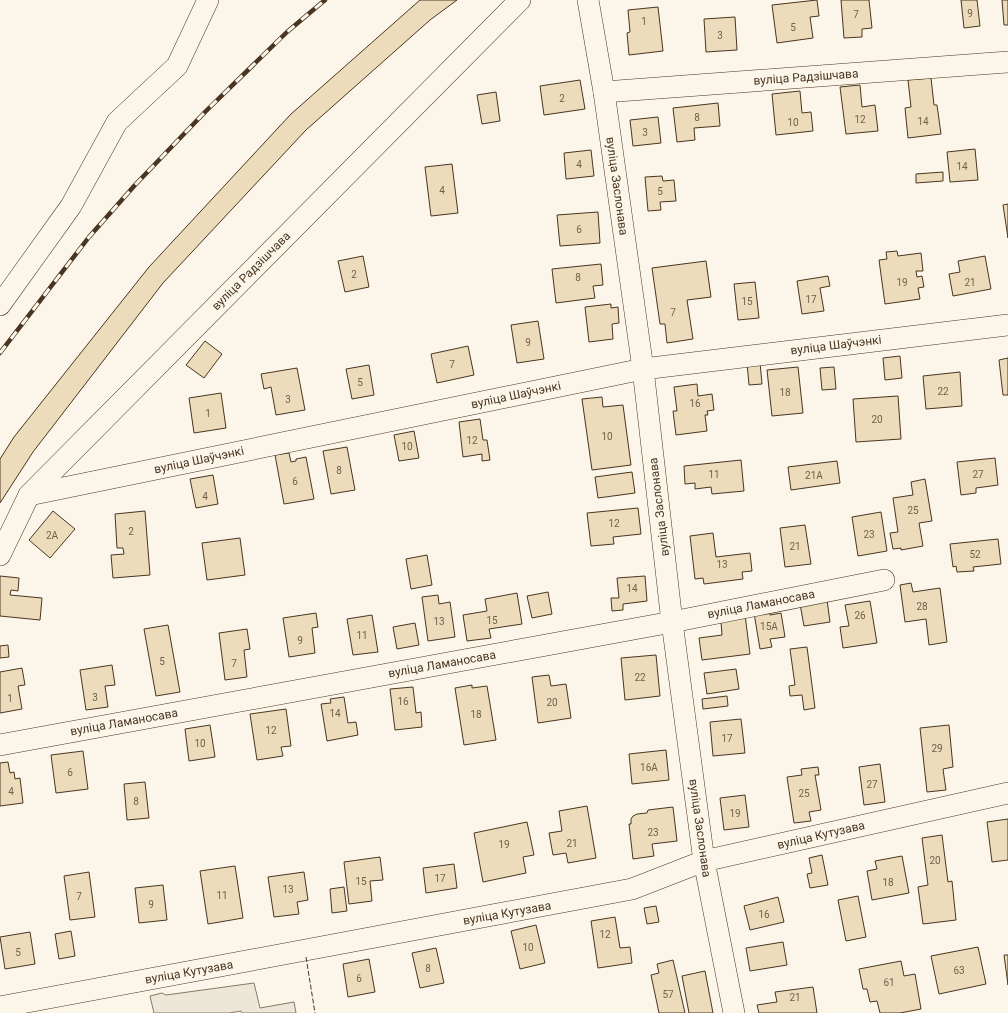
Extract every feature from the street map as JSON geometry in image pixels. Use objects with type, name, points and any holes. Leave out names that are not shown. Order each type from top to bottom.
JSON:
[{"type":"street","points":[[0,305],[71,206],[117,122],[177,66],[208,0]]},
{"type":"street","name":"вуліца Радзішчава","points":[[0,555],[29,495],[520,0]]},
{"type":"street","name":"вуліца Заслонава","points":[[588,0],[604,92],[643,368],[672,622],[704,861],[734,1013]]},
{"type":"street","name":"вуліца Радзішчава","points":[[604,92],[1008,62]]},
{"type":"street","name":"вуліца Шаўчэнкі","points":[[29,495],[643,368],[1008,325]]},
{"type":"street","name":"вуліца Ламаносава","points":[[0,745],[672,622],[884,580]]},
{"type":"street","name":"вуліца Кутузава","points":[[0,1007],[632,890],[704,861],[1008,793]]},
{"type":"shaded area","points":[[254,983],[260,1008],[294,1002],[296,1013],[242,1013],[241,1011],[229,1013],[154,1013],[150,996],[162,993],[166,995]]},
{"type":"building","points":[[420,0],[457,0],[430,20],[306,130],[163,283],[33,452],[0,503],[0,459],[14,437],[149,267],[291,114]]},
{"type":"building","points":[[817,0],[819,16],[810,17],[813,38],[777,43],[772,5]]},
{"type":"building","points":[[841,0],[869,0],[872,28],[862,29],[862,37],[844,38]]},
{"type":"building","points":[[961,0],[977,0],[980,26],[964,28]]},
{"type":"building","points":[[1002,0],[1008,0],[1008,25],[1004,25]]},
{"type":"building","points":[[658,7],[663,51],[629,55],[627,33],[630,32],[628,10]]},
{"type":"building","points":[[735,17],[737,50],[706,52],[704,19]]},
{"type":"building","points":[[931,78],[934,105],[937,105],[941,134],[908,138],[905,108],[911,107],[908,80]]},
{"type":"building","points":[[580,80],[585,109],[544,115],[540,86]]},
{"type":"building","points":[[860,85],[862,107],[875,105],[878,131],[846,134],[840,87]]},
{"type":"building","points":[[800,91],[802,113],[811,112],[813,131],[776,135],[772,94]]},
{"type":"building","points":[[496,92],[500,121],[482,124],[477,95]]},
{"type":"building","points":[[718,103],[720,126],[694,128],[695,140],[677,142],[673,108]]},
{"type":"building","points":[[658,117],[661,143],[633,146],[630,120]]},
{"type":"building","points":[[975,149],[978,180],[950,182],[947,152]]},
{"type":"building","points":[[591,150],[594,176],[566,179],[564,153]]},
{"type":"building","points":[[452,164],[458,213],[431,216],[425,167]]},
{"type":"building","points":[[943,172],[943,181],[916,183],[916,174]]},
{"type":"building","points":[[662,176],[663,181],[674,180],[676,201],[660,202],[661,210],[648,211],[645,177]]},
{"type":"building","points":[[1008,204],[1008,238],[1003,205]]},
{"type":"building","points":[[598,212],[600,243],[560,246],[557,215]]},
{"type":"building","points":[[897,251],[898,256],[921,253],[923,271],[916,271],[917,277],[922,276],[924,287],[918,288],[920,299],[885,304],[879,260],[887,259],[886,252]]},
{"type":"building","points":[[363,256],[369,287],[345,292],[338,261]]},
{"type":"building","points":[[985,256],[991,289],[953,296],[949,274],[960,272],[958,261]]},
{"type":"building","points":[[706,261],[711,297],[687,300],[693,339],[667,343],[665,324],[660,324],[652,268]]},
{"type":"building","points":[[601,264],[603,285],[593,286],[595,298],[556,303],[552,269]]},
{"type":"building","points":[[828,276],[830,286],[820,288],[824,311],[802,314],[797,281]]},
{"type":"building","points":[[755,282],[759,318],[738,320],[734,284]]},
{"type":"building","points":[[611,304],[611,308],[618,307],[619,323],[612,324],[613,339],[589,342],[585,307]]},
{"type":"building","points":[[538,321],[544,359],[517,363],[511,325]]},
{"type":"building","points":[[205,341],[222,354],[204,378],[186,365]]},
{"type":"building","points":[[468,346],[474,375],[437,383],[431,354]]},
{"type":"building","points":[[900,356],[902,378],[885,380],[883,358]]},
{"type":"building","points":[[1008,358],[1008,395],[1003,395],[999,360]]},
{"type":"building","points":[[760,362],[762,384],[749,385],[747,363]]},
{"type":"building","points":[[369,365],[374,395],[352,399],[346,369]]},
{"type":"building","points":[[798,367],[803,413],[772,416],[767,370]]},
{"type":"building","points":[[834,367],[836,389],[822,390],[820,368]]},
{"type":"building","points":[[297,368],[305,410],[276,415],[271,387],[264,389],[261,374]]},
{"type":"building","points":[[960,372],[962,406],[926,409],[923,376]]},
{"type":"building","points":[[697,384],[698,396],[712,394],[714,410],[707,411],[708,415],[705,415],[707,431],[676,435],[673,411],[677,411],[674,387]]},
{"type":"building","points":[[221,393],[226,428],[194,433],[189,398]]},
{"type":"building","points":[[898,396],[901,439],[856,442],[853,399]]},
{"type":"building","points":[[602,397],[603,407],[623,405],[631,465],[592,470],[582,399]]},
{"type":"building","points":[[480,419],[483,440],[487,440],[490,460],[482,461],[482,454],[463,457],[459,422]]},
{"type":"building","points":[[414,431],[419,458],[399,461],[394,435]]},
{"type":"building","points":[[347,447],[355,490],[331,494],[323,451]]},
{"type":"building","points":[[289,453],[291,462],[296,461],[296,459],[306,457],[314,499],[284,504],[275,455]]},
{"type":"building","points":[[995,458],[998,485],[976,488],[976,493],[961,495],[957,462]]},
{"type":"building","points":[[741,460],[744,491],[712,494],[711,487],[695,489],[695,483],[685,484],[684,466]]},
{"type":"building","points":[[837,461],[840,483],[791,490],[788,467]]},
{"type":"building","points":[[632,472],[635,493],[598,498],[595,477]]},
{"type":"building","points":[[213,475],[218,504],[196,508],[190,479]]},
{"type":"building","points":[[925,479],[932,521],[919,523],[923,546],[901,550],[901,548],[893,549],[890,533],[898,532],[893,498],[913,495],[911,482]]},
{"type":"building","points":[[638,508],[641,534],[613,537],[614,544],[591,546],[587,513]]},
{"type":"building","points":[[53,511],[75,529],[50,558],[29,540]]},
{"type":"building","points":[[145,511],[150,575],[113,578],[111,555],[124,554],[123,548],[117,548],[115,514]]},
{"type":"building","points":[[881,512],[887,551],[858,556],[852,517]]},
{"type":"building","points":[[805,525],[811,564],[785,567],[780,528]]},
{"type":"building","points":[[713,533],[716,557],[750,553],[752,571],[742,572],[743,579],[704,584],[703,578],[695,579],[690,536]]},
{"type":"building","points":[[240,538],[245,575],[207,580],[202,543]]},
{"type":"building","points":[[998,539],[1001,564],[973,567],[974,571],[957,572],[956,566],[953,567],[950,544]]},
{"type":"building","points":[[427,555],[432,585],[411,589],[406,559]]},
{"type":"building","points":[[0,576],[19,578],[18,591],[11,590],[10,595],[42,598],[40,620],[0,616]]},
{"type":"building","points":[[645,576],[647,601],[623,604],[623,610],[612,611],[611,598],[619,598],[617,578]]},
{"type":"building","points":[[911,583],[913,592],[940,588],[947,642],[929,645],[926,619],[905,622],[900,585]]},
{"type":"building","points":[[548,592],[552,614],[532,618],[527,596]]},
{"type":"building","points":[[517,593],[522,624],[489,629],[491,638],[467,641],[463,615],[487,611],[485,599]]},
{"type":"building","points":[[438,595],[439,604],[450,602],[455,637],[428,641],[422,597]]},
{"type":"building","points":[[827,600],[830,622],[804,626],[800,604]]},
{"type":"building","points":[[870,601],[877,643],[843,648],[840,627],[849,626],[845,605]]},
{"type":"building","points":[[769,611],[770,615],[781,613],[785,637],[770,639],[772,647],[760,649],[754,613]]},
{"type":"building","points":[[316,613],[318,627],[312,628],[315,653],[289,657],[283,618]]},
{"type":"building","points":[[372,615],[378,652],[353,655],[347,619]]},
{"type":"building","points":[[745,615],[750,654],[702,660],[699,638],[722,635],[721,622]]},
{"type":"building","points":[[415,623],[419,645],[397,649],[393,627]]},
{"type":"building","points":[[168,625],[180,692],[156,696],[144,629]]},
{"type":"building","points":[[247,629],[250,649],[244,650],[247,677],[225,680],[219,633]]},
{"type":"building","points":[[8,645],[9,657],[0,658],[0,646]]},
{"type":"building","points":[[807,647],[815,708],[804,710],[802,695],[790,696],[789,686],[795,685],[790,649]]},
{"type":"building","points":[[656,655],[660,696],[625,700],[621,658]]},
{"type":"building","points":[[112,665],[115,685],[105,686],[108,707],[86,710],[80,670]]},
{"type":"building","points":[[22,668],[25,685],[18,686],[22,709],[0,713],[0,672]]},
{"type":"building","points":[[736,669],[739,689],[707,694],[704,673]]},
{"type":"building","points":[[549,675],[551,686],[566,684],[571,718],[538,723],[532,677]]},
{"type":"building","points":[[472,685],[472,688],[487,686],[496,740],[464,745],[455,688]]},
{"type":"building","points":[[413,687],[416,713],[421,712],[422,727],[395,730],[390,689]]},
{"type":"building","points":[[727,696],[728,706],[703,709],[702,699]]},
{"type":"building","points":[[344,697],[348,723],[356,722],[358,735],[327,741],[321,704],[331,703],[330,699]]},
{"type":"building","points":[[286,709],[291,746],[281,747],[283,756],[257,760],[250,714]]},
{"type":"building","points":[[741,719],[745,753],[713,756],[710,722]]},
{"type":"building","points":[[210,725],[215,757],[189,761],[185,729]]},
{"type":"building","points":[[949,725],[953,767],[943,769],[946,790],[927,792],[920,728]]},
{"type":"building","points":[[666,750],[669,780],[632,784],[629,754]]},
{"type":"building","points":[[83,751],[88,789],[56,793],[51,755]]},
{"type":"building","points":[[8,762],[10,773],[14,772],[15,779],[20,778],[23,803],[0,806],[0,763]]},
{"type":"building","points":[[880,764],[885,802],[864,805],[859,767]]},
{"type":"building","points":[[818,767],[819,775],[815,775],[821,810],[809,812],[811,821],[794,823],[787,777],[802,775],[801,769]]},
{"type":"building","points":[[145,782],[149,818],[127,820],[124,784]]},
{"type":"building","points":[[745,795],[749,827],[724,830],[720,798]]},
{"type":"building","points":[[587,806],[596,858],[568,863],[566,853],[553,855],[549,833],[562,831],[559,811]]},
{"type":"building","points":[[673,807],[677,841],[652,844],[654,856],[633,859],[629,824],[631,824],[631,819],[633,816],[647,813],[648,810]]},
{"type":"building","points":[[1008,819],[1008,860],[992,862],[987,822]]},
{"type":"building","points":[[527,822],[534,855],[523,857],[526,873],[483,882],[474,833]]},
{"type":"building","points":[[942,835],[948,882],[952,881],[956,920],[923,924],[918,887],[928,885],[922,838]]},
{"type":"building","points":[[822,855],[828,885],[810,888],[807,874],[812,873],[809,858]]},
{"type":"building","points":[[902,856],[909,893],[872,900],[867,871],[877,869],[875,861]]},
{"type":"building","points":[[380,857],[383,880],[370,881],[372,901],[349,904],[344,862]]},
{"type":"building","points":[[454,864],[457,888],[426,893],[423,868]]},
{"type":"building","points":[[235,866],[243,918],[208,924],[200,871]]},
{"type":"building","points":[[89,872],[95,917],[70,920],[64,876]]},
{"type":"building","points":[[304,872],[308,900],[297,902],[299,914],[274,917],[268,877]]},
{"type":"building","points":[[163,885],[167,920],[139,923],[135,888]]},
{"type":"building","points":[[344,887],[347,911],[332,913],[330,889]]},
{"type":"building","points":[[858,896],[866,937],[846,941],[838,900]]},
{"type":"building","points":[[778,897],[784,922],[750,930],[744,906]]},
{"type":"building","points":[[656,906],[659,922],[647,924],[644,908]]},
{"type":"building","points":[[615,917],[620,948],[630,947],[632,963],[598,968],[591,921]]},
{"type":"building","points":[[536,925],[545,963],[520,969],[511,931]]},
{"type":"building","points":[[71,931],[75,956],[59,959],[55,934]]},
{"type":"building","points":[[30,932],[35,964],[5,969],[0,937]]},
{"type":"building","points":[[783,942],[787,965],[750,971],[746,948]]},
{"type":"building","points":[[978,947],[986,984],[939,994],[931,956]]},
{"type":"building","points":[[436,948],[444,983],[420,988],[412,953]]},
{"type":"building","points":[[1004,955],[1008,955],[1008,985]]},
{"type":"building","points":[[369,959],[375,992],[348,997],[343,964]]},
{"type":"building","points":[[673,960],[685,1013],[659,1013],[651,975],[659,973],[657,964]]},
{"type":"building","points":[[901,961],[904,976],[915,974],[921,1009],[900,1013],[880,1013],[877,1001],[870,1002],[867,989],[863,989],[859,969]]},
{"type":"building","points":[[705,971],[713,1013],[689,1013],[682,976]]},
{"type":"building","points":[[813,987],[817,1013],[759,1013],[757,1005],[777,1002],[775,992]]},
{"type":"railway","points":[[0,353],[89,237],[135,185],[206,111],[287,32],[325,0]]},
{"type":"fence","points":[[306,957],[315,1013]]}]
